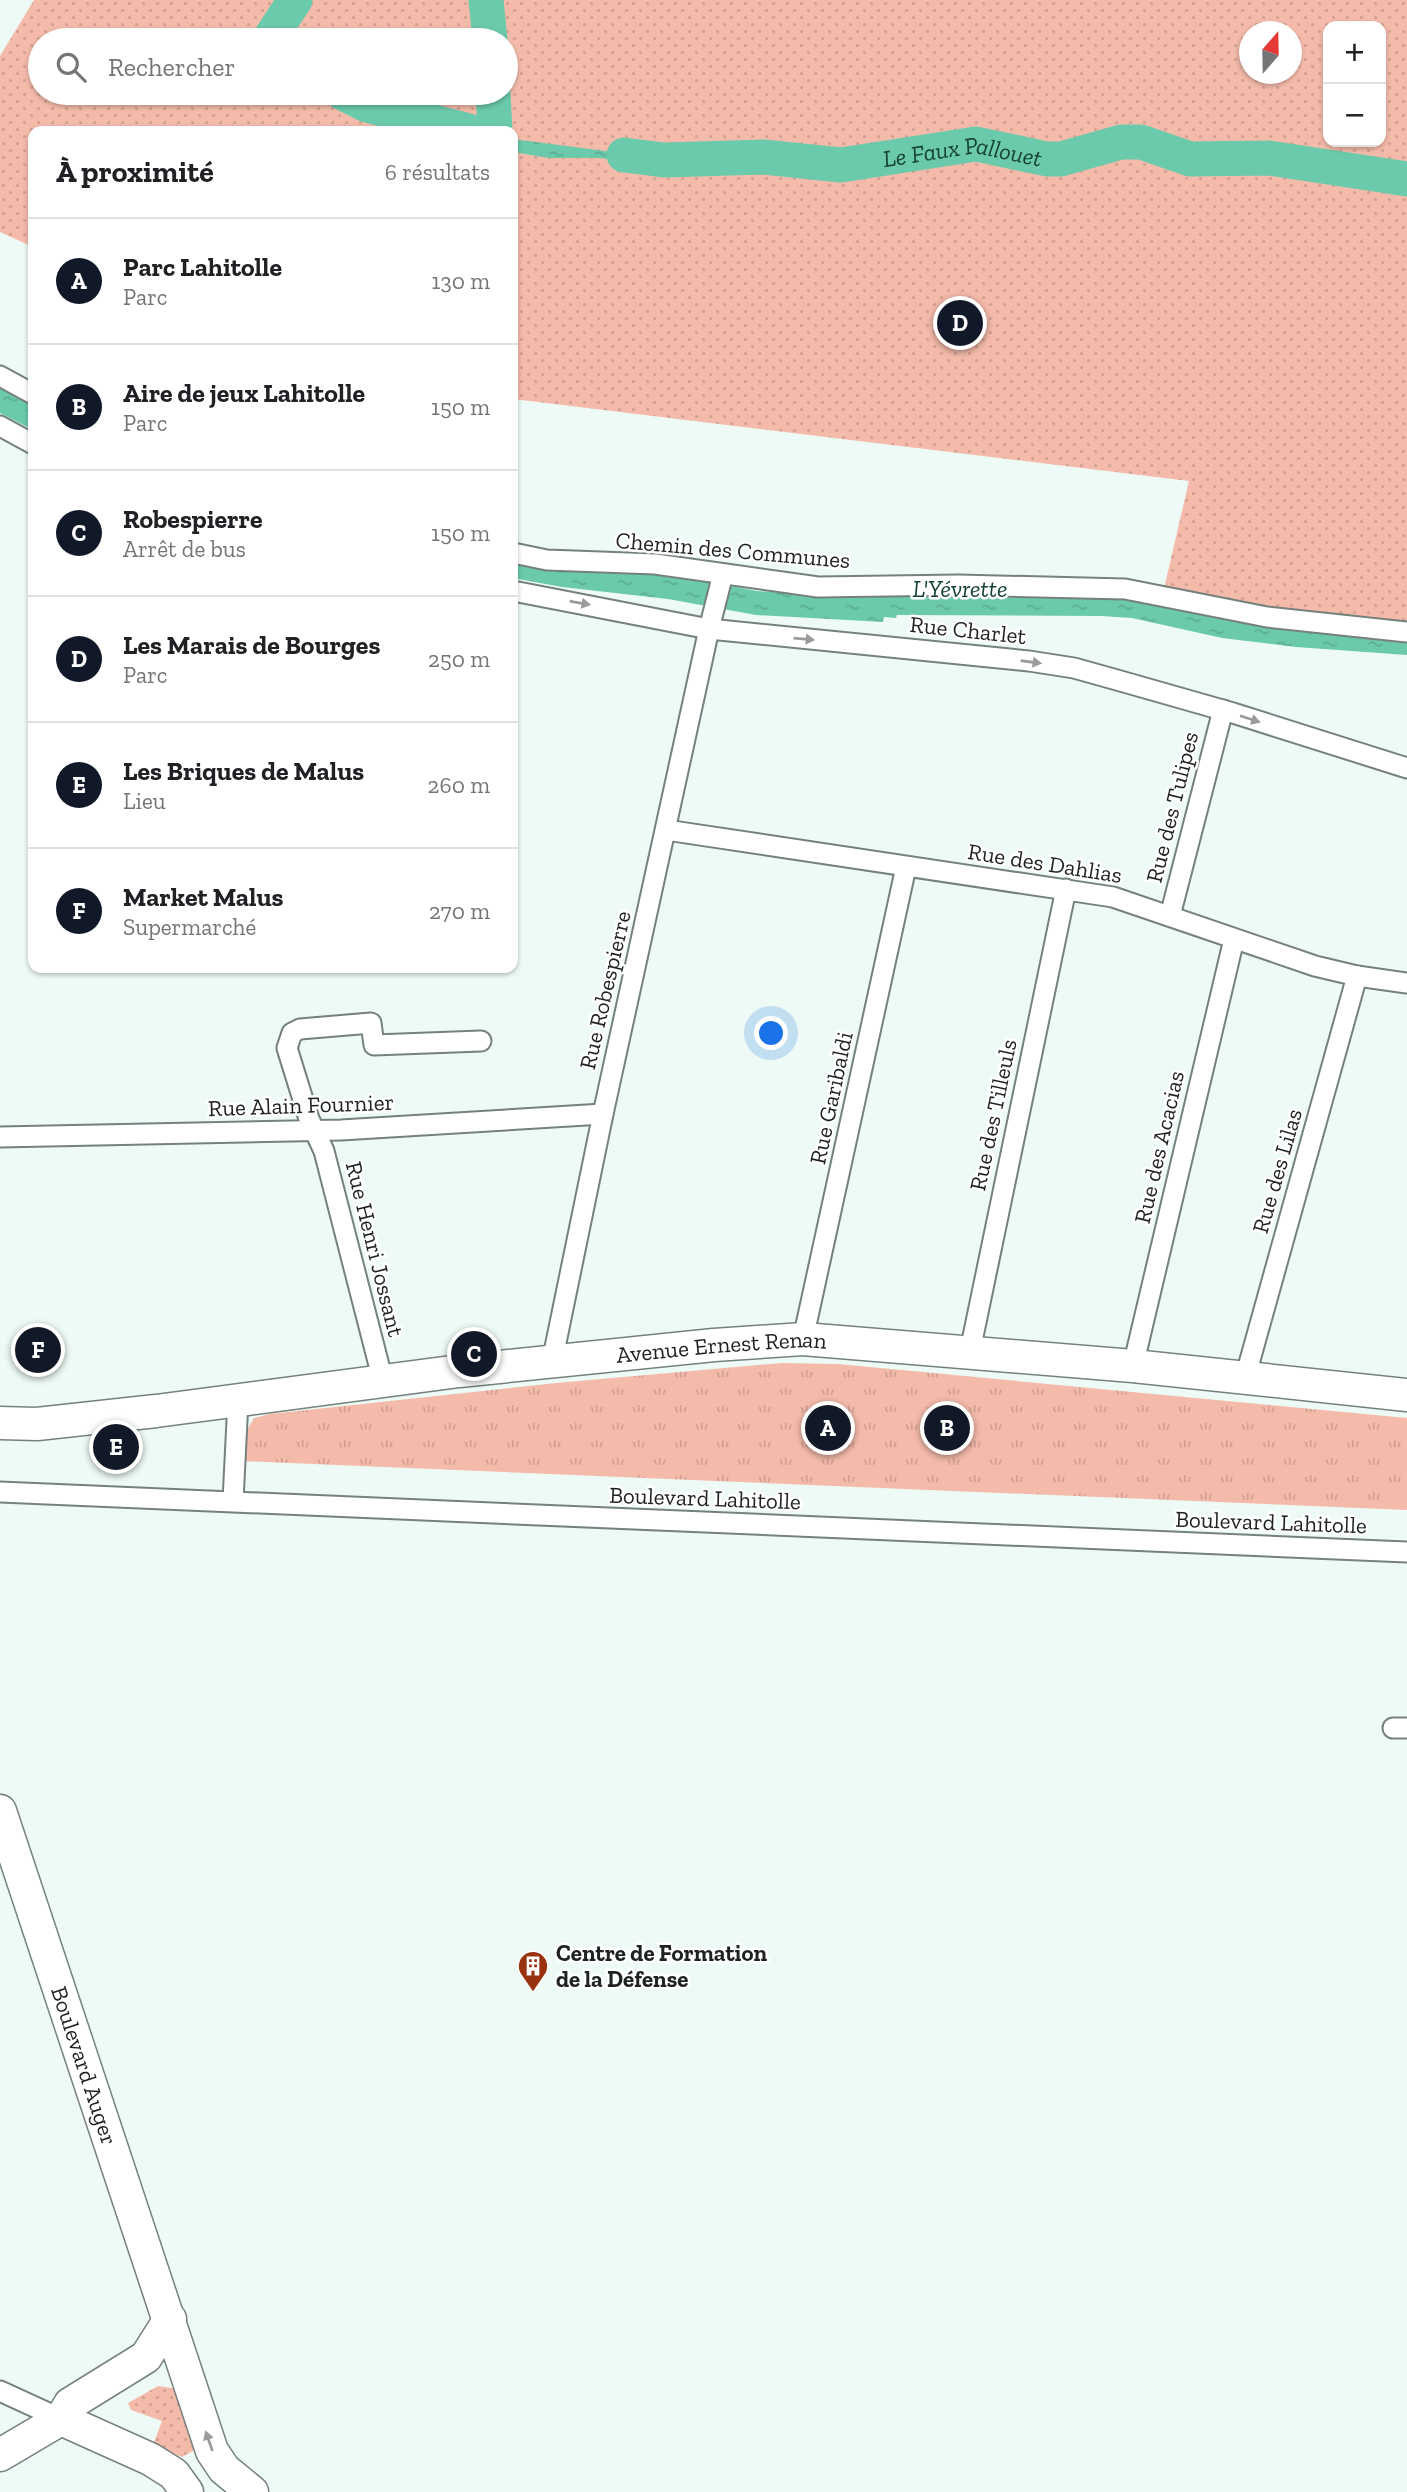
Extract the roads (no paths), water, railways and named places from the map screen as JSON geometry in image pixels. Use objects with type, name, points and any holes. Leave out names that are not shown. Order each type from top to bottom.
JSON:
[{"type":"main road","name":"Avenue Ernest Renan","points":[[0,1434],[37,1424],[383,1381],[803,1339],[1133,1366],[1407,1395]]},
{"type":"main road","name":"Avenue Ernest Renan","points":[[0,1423],[37,1424]]},
{"type":"main road","name":"Boulevard Auger","points":[[0,1811],[212,2451],[223,2469],[252,2492]]},
{"type":"main road","points":[[0,2455],[61,2419],[69,2404],[146,2357],[170,2319]]},
{"type":"main road","points":[[103,2437],[92,2420],[95,2402],[118,2374],[146,2366],[177,2371],[193,2390]]},
{"type":"main road","points":[[61,2419],[150,2459],[174,2474],[187,2492]]},
{"type":"street","points":[[0,376],[28,391]]},
{"type":"street","points":[[0,426],[28,441]]},
{"type":"street","name":"Chemin des Communes","points":[[518,554],[547,559],[655,564],[722,578],[818,587],[959,585],[1125,589],[1267,617],[1407,632]]},
{"type":"street","name":"Rue Robespierre","points":[[552,1362],[603,1114],[722,578]]},
{"type":"street","name":"Rue Charlet","points":[[518,592],[711,621],[1063,666],[1223,710],[1407,768]]},
{"type":"street","name":"Rue des Tulipes","points":[[1170,916],[1223,710]]},
{"type":"street","name":"Rue des Dahlias","points":[[666,830],[1113,897],[1315,966],[1357,976],[1407,983]]},
{"type":"street","name":"Rue Garibaldi","points":[[803,1339],[906,867]]},
{"type":"street","name":"Rue des Tilleuls","points":[[970,1351],[1066,889]]},
{"type":"street","name":"Rue des Acacias","points":[[1133,1366],[1234,939]]},
{"type":"street","name":"Rue des Lilas","points":[[1245,1378],[1357,976]]},
{"type":"street","name":"Rue Henri Jossant","points":[[383,1381],[324,1151],[309,1119],[287,1048],[292,1033],[300,1028],[371,1023],[374,1045],[481,1041]]},
{"type":"street","name":"Rue Alain Fournier","points":[[0,1137],[316,1130],[603,1114]]},
{"type":"street","points":[[233,1500],[238,1400]]},
{"type":"street","name":"Boulevard Lahitolle","points":[[0,1492],[1407,1552]]},
{"type":"street","points":[[0,2391],[61,2419]]},
{"type":"water","points":[[353,105],[367,105],[451,126],[424,126]]},
{"type":"water","points":[[518,140],[682,161],[762,156],[852,166],[968,143],[1055,161],[1131,140],[1189,158],[1274,158],[1407,181],[1407,191],[1270,169],[1189,168],[1137,150],[1106,157],[1071,172],[1053,172],[975,154],[851,176],[776,168],[722,165],[684,169],[600,158],[549,158],[518,153]]},
{"type":"water","points":[[0,387],[28,402],[28,427],[0,413]]},
{"type":"water","points":[[518,561],[544,567],[684,577],[757,591],[857,598],[888,596],[1121,599],[1263,626],[1337,630],[1407,643],[1407,655],[1296,647],[1222,638],[1132,618],[897,615],[896,618],[884,617],[883,622],[756,615],[668,599],[562,587],[518,579]]},
{"type":"waterway","name":"Le Faux Pallouet","points":[[277,28],[295,0]]},
{"type":"waterway","name":"Le Faux Pallouet","points":[[486,0],[489,28]]},
{"type":"waterway","name":"Le Faux Pallouet","points":[[367,105],[449,126]]},
{"type":"waterway","name":"Le Faux Pallouet","points":[[494,105],[495,126]]},
{"type":"waterway","name":"Le Faux Pallouet","points":[[624,155],[664,160],[763,157],[841,165],[976,144],[1047,159],[1061,159],[1121,142],[1141,142],[1190,159],[1269,158],[1407,179]]},
{"type":"place","name":"Les Marais de Bourges","points":[[960,323]]},
{"type":"place","name":"Market Malus","points":[[38,1350]]},
{"type":"place","name":"Robespierre","points":[[474,1354]]},
{"type":"place","name":"Parc Lahitolle","points":[[828,1428]]},
{"type":"place","name":"Aire de jeux Lahitolle","points":[[947,1428]]},
{"type":"place","name":"Les Briques de Malus","points":[[116,1447]]},
{"type":"place","name":"Centre de Formation de la Défense","points":[[533,1993]]},
{"type":"water label","name":"L'Yévrette","points":[[960,588]]}]
